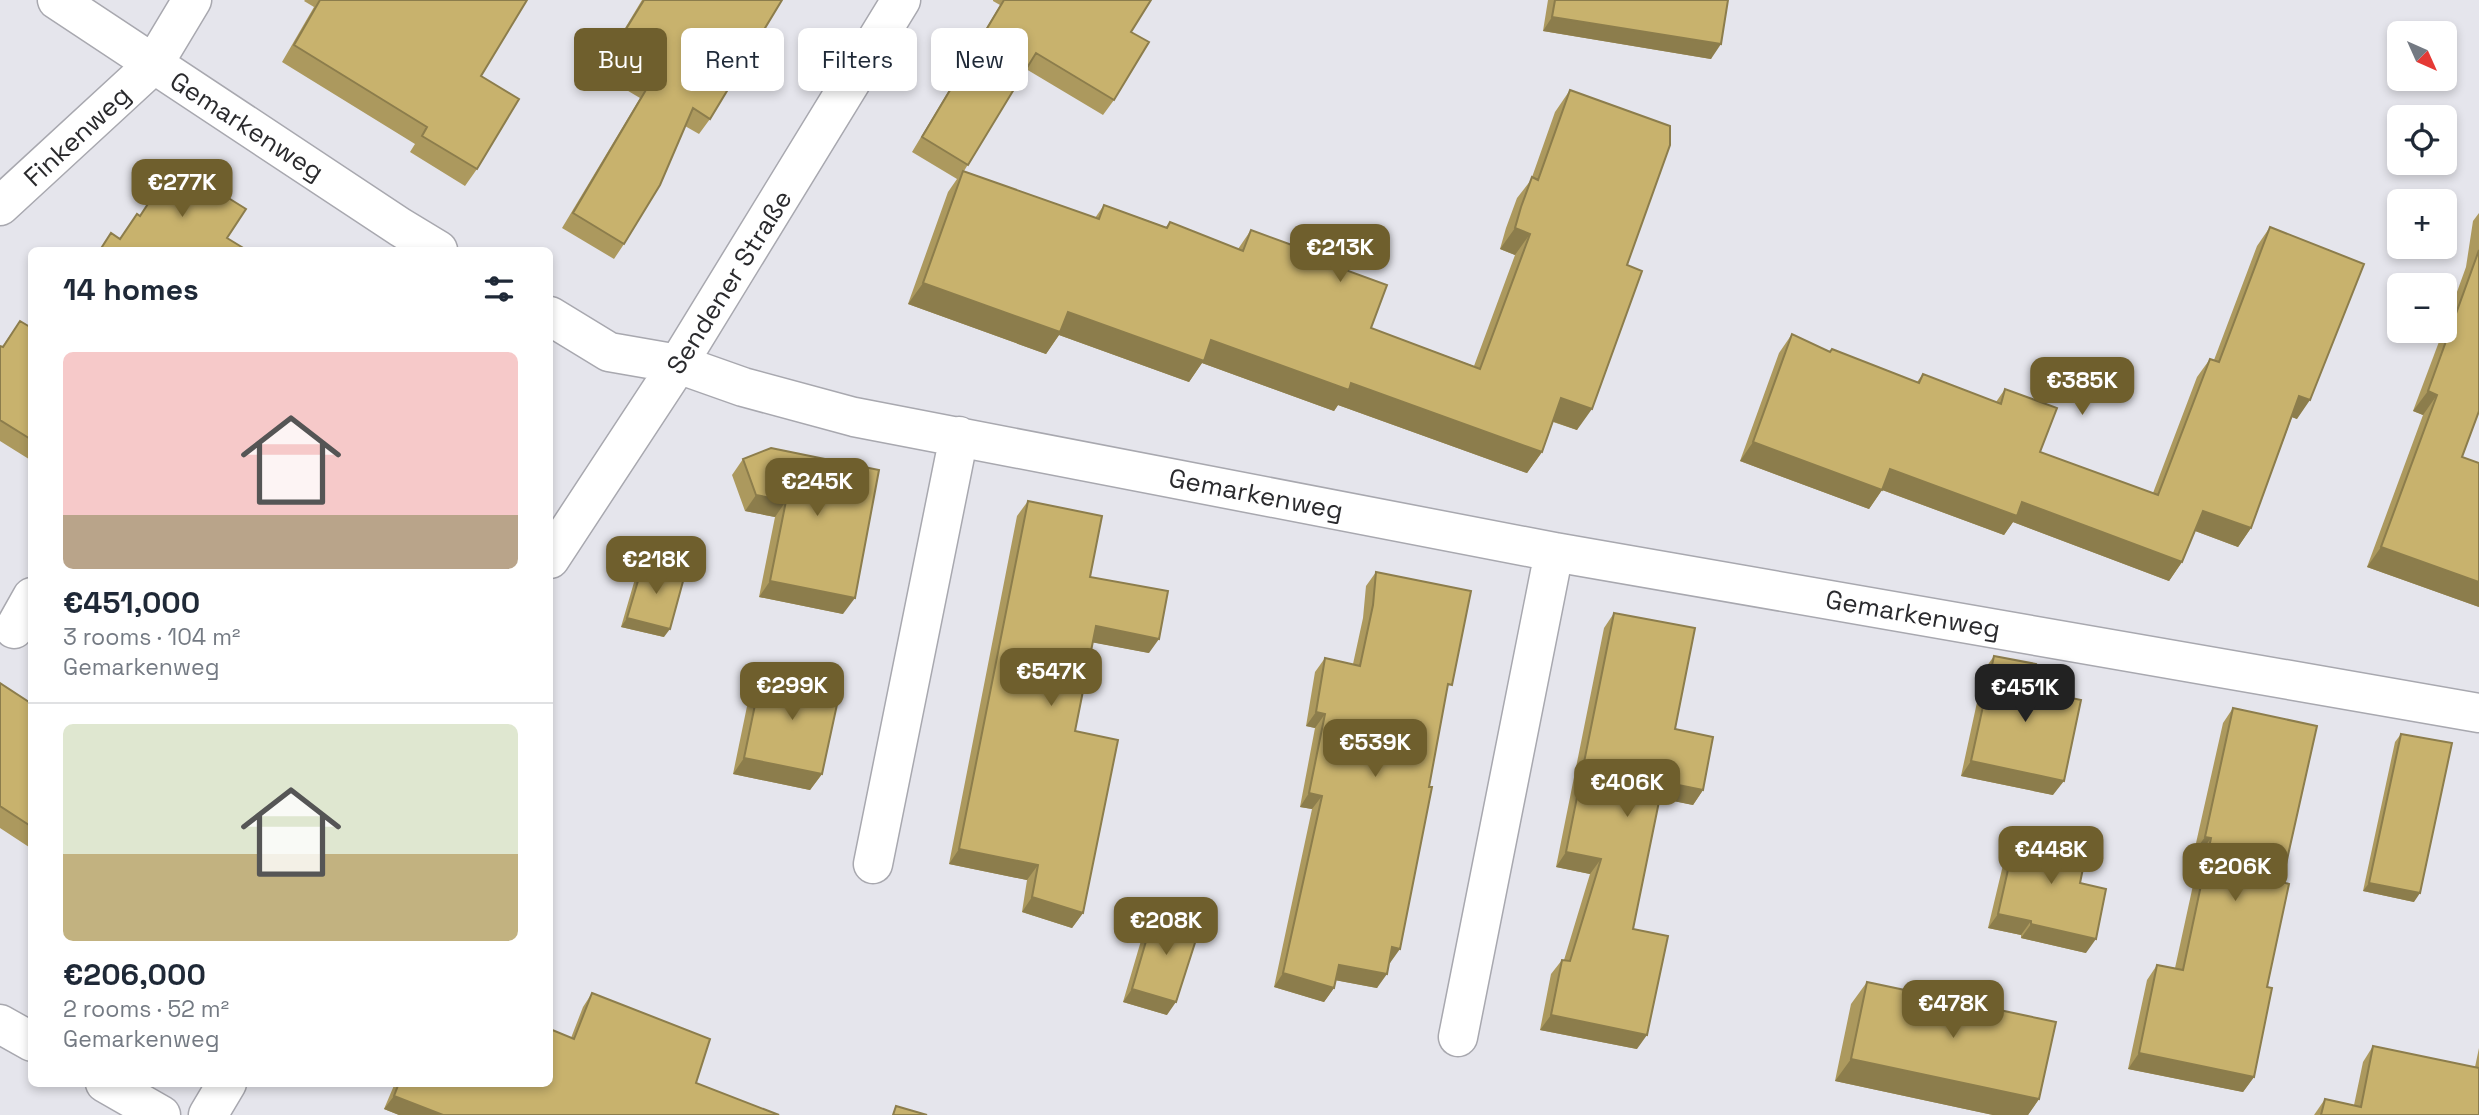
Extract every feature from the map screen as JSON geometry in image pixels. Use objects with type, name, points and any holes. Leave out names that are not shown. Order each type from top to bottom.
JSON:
[{"type":"street","name":"Gemarkenweg","points":[[57,0],[153,65],[389,239],[425,247]]},
{"type":"street","name":"Finkenweg","points":[[0,206],[153,65],[192,0]]},
{"type":"street","name":"Sendener Straße","points":[[553,554],[678,365],[901,0]]},
{"type":"street","name":"Gemarkenweg","points":[[553,318],[609,352],[678,365],[743,387],[854,417],[1554,552],[2479,713]]},
{"type":"street","points":[[873,864],[959,436]]},
{"type":"street","points":[[1458,1037],[1554,552]]},
{"type":"street","points":[[0,1024],[28,1040]]},
{"type":"street","points":[[112,1087],[161,1115]]},
{"type":"street","points":[[208,1115],[225,1087]]},
{"type":"building","points":[[320,0],[527,0],[481,76],[519,99],[477,169],[422,136],[427,127],[294,45]]},
{"type":"building","points":[[644,0],[782,0],[765,28],[681,28],[681,91],[727,91],[710,119],[693,108],[660,185],[624,244],[573,213],[645,91],[667,91],[667,28],[627,28]]},
{"type":"building","points":[[1004,0],[1151,0],[1131,32],[1149,42],[1114,100],[1036,53],[1028,66],[1028,28],[987,28]]},
{"type":"building","points":[[1555,0],[1728,0],[1721,44],[1552,17]]},
{"type":"building","points":[[1570,90],[1670,126],[1670,145],[1627,265],[1642,271],[1592,409],[1561,398],[1542,452],[1351,383],[1349,390],[1211,340],[1204,361],[1068,312],[1060,332],[923,283],[963,171],[1099,219],[1104,205],[1167,228],[1170,222],[1243,251],[1251,230],[1300,248],[1299,253],[1387,285],[1371,328],[1480,369],[1530,234],[1515,228],[1521,207],[1532,177],[1538,180]]},
{"type":"building","points":[[950,91],[1013,91],[968,165],[922,137]]},
{"type":"building","points":[[174,164],[246,209],[227,238],[242,247],[102,247],[111,233],[120,239],[137,214],[140,216]]},
{"type":"building","points":[[2270,227],[2364,264],[2310,400],[2299,396],[2251,528],[2203,511],[2182,562],[2022,502],[2017,516],[1890,469],[1882,490],[1753,442],[1792,334],[1830,352],[1832,349],[1919,383],[1923,374],[2001,404],[2005,389],[2057,408],[2040,452],[2158,495],[2210,359],[2219,362]]},
{"type":"building","points":[[2479,250],[2479,411],[2462,457],[2479,463],[2479,582],[2381,547],[2437,395],[2428,391],[2445,343],[2457,343],[2457,311]]},
{"type":"building","points":[[20,321],[28,326],[28,438],[0,420],[0,346],[3,347]]},
{"type":"building","points":[[771,448],[879,470],[855,598],[770,581],[786,501],[756,495],[743,459]]},
{"type":"building","points":[[1028,501],[1102,516],[1090,577],[1168,591],[1159,639],[1096,626],[1075,731],[1118,740],[1083,913],[1032,897],[1038,865],[959,849]]},
{"type":"building","points":[[643,564],[685,574],[670,629],[627,618]]},
{"type":"building","points":[[1376,572],[1471,591],[1452,685],[1448,684],[1429,787],[1432,787],[1400,949],[1392,947],[1387,974],[1339,965],[1334,988],[1283,973],[1322,796],[1309,793],[1325,714],[1316,712],[1325,658],[1360,666],[1373,605]]},
{"type":"building","points":[[1614,613],[1695,628],[1675,729],[1713,737],[1703,790],[1663,782],[1633,929],[1668,936],[1647,1035],[1551,1015],[1562,960],[1570,961],[1601,859],[1566,852]]},
{"type":"building","points":[[1994,656],[2036,664],[2030,689],[2081,700],[2064,781],[1971,761]]},
{"type":"building","points":[[762,671],[841,686],[822,774],[744,758]]},
{"type":"building","points":[[0,683],[28,701],[28,824],[0,806]]},
{"type":"building","points":[[2233,708],[2317,726],[2282,882],[2289,884],[2267,987],[2272,988],[2254,1077],[2139,1053],[2157,965],[2183,970],[2211,838],[2205,837]]},
{"type":"building","points":[[2401,734],[2452,743],[2420,893],[2369,883]]},
{"type":"building","points":[[2017,830],[2088,844],[2080,883],[2106,889],[2096,939],[1998,914]]},
{"type":"building","points":[[1154,914],[1201,924],[1176,1002],[1132,989]]},
{"type":"building","points":[[1867,982],[2056,1022],[2039,1099],[1851,1059]]},
{"type":"building","points":[[592,993],[710,1039],[696,1083],[779,1115],[443,1115],[394,1096],[397,1087],[553,1087],[553,1030],[574,1039]]},
{"type":"building","points":[[2373,1046],[2479,1068],[2479,1115],[2321,1115],[2325,1099],[2361,1107]]},
{"type":"building","points":[[896,1106],[927,1115],[893,1115]]}]
